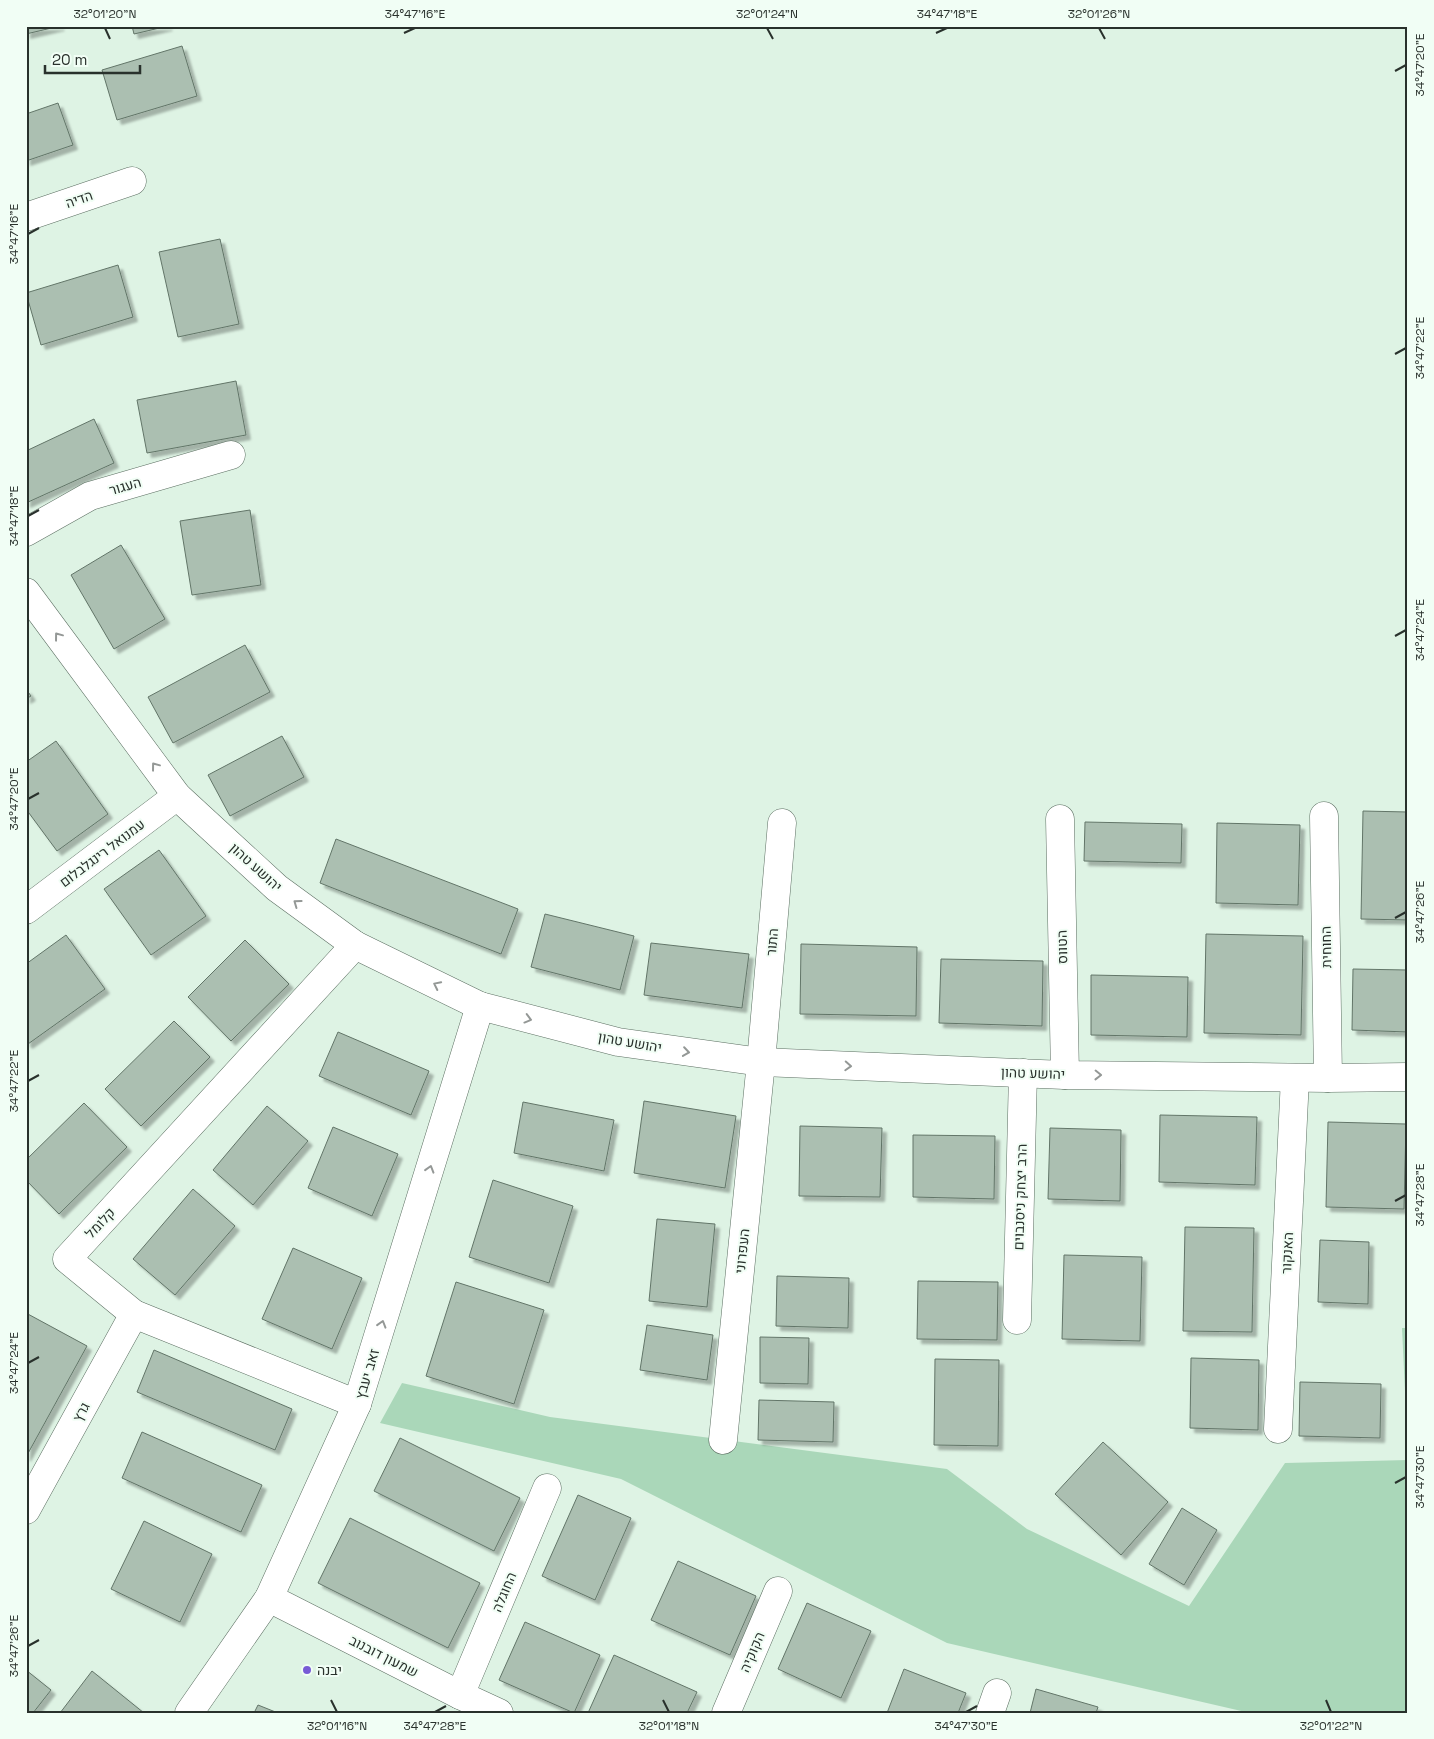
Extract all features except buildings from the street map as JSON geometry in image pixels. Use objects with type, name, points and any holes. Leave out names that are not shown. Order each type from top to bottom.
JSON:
[{"type":"street","name":"הדיה","points":[[26,217],[132,181]]},
{"type":"street","name":"העגור","points":[[26,532],[90,496],[231,456]]},
{"type":"street","name":"יהושע טהון","points":[[26,592],[177,796],[277,888],[355,945],[480,1006],[618,1042],[761,1062],[1064,1075],[1295,1078],[1408,1077]]},
{"type":"street","name":"עמנואל רינגלבלום","points":[[26,910],[177,796]]},
{"type":"street","name":"החוחית","points":[[1324,816],[1328,1078]]},
{"type":"street","name":"הטווס","points":[[1060,819],[1064,1075]]},
{"type":"street","name":"התור","points":[[761,1062],[782,823]]},
{"type":"street","name":"קלומל","points":[[355,945],[67,1259],[134,1314],[358,1404]]},
{"type":"street","name":"זאב יעבץ","points":[[188,1713],[269,1598],[358,1404],[480,1006]]},
{"type":"street","name":"העפרוני","points":[[723,1440],[761,1062]]},
{"type":"street","name":"הרב יצחק ניסנבוים","points":[[1016,1320],[1023,1073]]},
{"type":"street","name":"האנקור","points":[[1278,1429],[1295,1078]]},
{"type":"street","name":"גרץ","points":[[26,1510],[134,1314]]},
{"type":"street","name":"החוגלה","points":[[460,1695],[547,1488]]},
{"type":"street","name":"הקוקיה","points":[[726,1713],[778,1591]]},
{"type":"street","name":"שמעון דובנוב","points":[[269,1598],[499,1713]]},
{"type":"green space","points":[[1402,1328],[1408,1328],[1408,1454]]},
{"type":"green space","points":[[402,1383],[550,1417],[947,1469],[1027,1529],[1189,1606],[1285,1463],[1408,1460],[1408,1713],[1250,1713],[947,1643],[621,1479],[380,1423]]},
{"type":"place","name":"יבנה","points":[[307,1670]]}]
